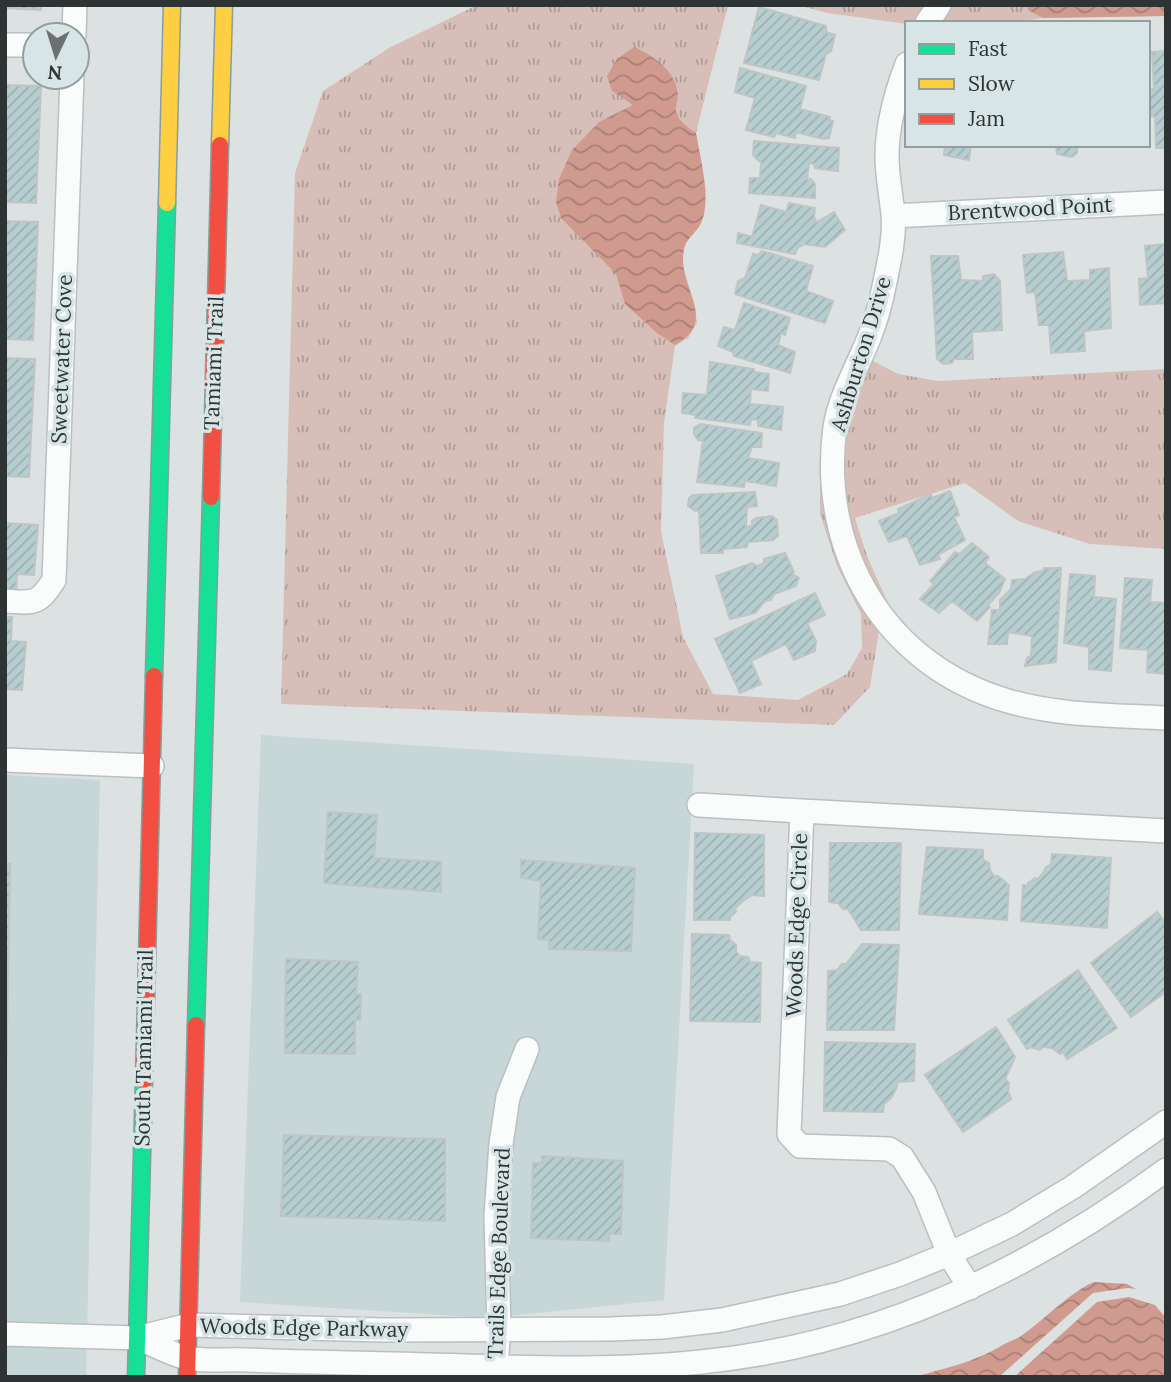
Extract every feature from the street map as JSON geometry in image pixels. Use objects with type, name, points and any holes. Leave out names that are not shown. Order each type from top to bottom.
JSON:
[{"type":"main road","name":"South Tamiami Trail","points":[[136,1377],[172,5]]},
{"type":"main road","points":[[215,5],[223,52]]},
{"type":"main road","name":"Tamiami Trail","points":[[189,1325],[224,5]]},
{"type":"main road","points":[[188,1368],[189,1325]]},
{"type":"street","points":[[929,21],[939,5]]},
{"type":"street","name":"Ashburton Drive","points":[[905,69],[890,125],[887,153],[893,216],[888,267],[881,303],[870,337],[844,393],[836,424],[832,459],[840,532],[856,575],[891,626],[940,672],[958,682],[1010,702],[1037,708],[1166,718]]},
{"type":"street","name":"Sweetwater Cove","points":[[5,601],[30,603],[42,599],[54,580],[71,91]]},
{"type":"street","name":"Brentwood Point","points":[[893,216],[1166,202]]},
{"type":"street","points":[[5,760],[152,766]]},
{"type":"street","points":[[699,805],[802,811]]},
{"type":"street","name":"Woods Edge Circle","points":[[970,1288],[949,1254],[924,1192],[902,1157],[890,1149],[800,1146],[789,1134],[802,811],[1166,831]]},
{"type":"street","name":"Trails Edge Boulevard","points":[[495,1372],[499,1329],[496,1216],[501,1144],[508,1097],[527,1049]]},
{"type":"street","name":"Woods Edge Parkway","points":[[137,1338],[189,1325],[384,1331],[610,1329],[662,1327],[722,1320],[840,1294],[949,1254],[1012,1224],[1073,1187],[1166,1122]]},
{"type":"street","name":"Woods Edge Parkway","points":[[137,1338],[188,1368],[495,1372],[701,1363],[759,1355],[874,1325],[970,1288],[1077,1232],[1166,1170]]},
{"type":"street","points":[[5,1334],[137,1338]]},
{"type":"shaded area","points":[[261,735],[694,764],[664,1300],[489,1318],[240,1302]]},
{"type":"shaded area","points":[[5,775],[100,780],[86,1377],[5,1377]]},
{"type":"green space","points":[[477,5],[728,5],[696,133],[706,191],[701,223],[685,241],[682,262],[697,323],[688,338],[675,346],[664,423],[661,531],[683,637],[713,694],[798,700],[847,674],[862,648],[861,614],[837,566],[820,514],[820,450],[836,382],[850,349],[898,374],[938,381],[1166,369],[1166,549],[1090,544],[1018,521],[965,483],[855,518],[867,556],[888,603],[879,631],[870,687],[834,725],[281,704],[295,173],[323,91],[389,48]]},
{"type":"green space","points":[[798,5],[1166,5],[1166,16],[1043,18],[1021,21],[905,21],[905,24],[827,13]]},
{"type":"water","points":[[1027,5],[1166,5],[1166,16],[1043,18],[1028,10]]},
{"type":"water","points":[[634,47],[663,65],[673,79],[678,95],[676,112],[681,121],[696,133],[704,178],[704,214],[683,252],[684,272],[696,317],[687,336],[675,345],[657,333],[625,304],[616,274],[561,218],[556,202],[559,179],[572,150],[599,122],[633,105],[612,91],[607,76],[617,59]]},
{"type":"water","points":[[1094,1282],[1127,1284],[1136,1289],[1093,1293],[999,1377],[915,1377],[991,1352],[1019,1337],[1076,1292]]},
{"type":"water","points":[[1129,1297],[1155,1305],[1166,1318],[1166,1377],[1014,1377],[1097,1302]]},
{"type":"building","points":[[5,5],[42,5],[41,10],[5,8]]},
{"type":"building","points":[[759,7],[826,26],[826,32],[835,35],[831,51],[826,54],[819,80],[744,63]]},
{"type":"building","points":[[1166,51],[1166,148],[1156,148],[1155,117],[1151,116],[1150,90],[1154,89],[1152,52]]},
{"type":"building","points":[[740,68],[806,86],[800,109],[830,117],[829,120],[833,121],[829,138],[796,132],[795,138],[776,133],[774,137],[746,130],[755,98],[735,92]]},
{"type":"building","points":[[5,85],[21,85],[21,91],[41,91],[36,203],[5,202]]},
{"type":"building","points":[[754,141],[839,148],[838,171],[815,168],[814,164],[809,163],[807,179],[811,179],[815,184],[815,198],[749,193],[750,178],[760,178],[761,163],[753,155]]},
{"type":"building","points":[[945,147],[971,147],[969,160],[944,155]]},
{"type":"building","points":[[1056,147],[1077,147],[1077,153],[1072,157],[1057,154]]},
{"type":"building","points":[[789,203],[815,208],[814,217],[817,222],[834,212],[845,230],[825,247],[803,244],[795,254],[737,243],[738,233],[752,237],[761,205],[786,212]]},
{"type":"building","points":[[5,221],[38,222],[33,340],[5,339]]},
{"type":"building","points":[[1166,244],[1166,303],[1140,305],[1139,279],[1148,278],[1145,246]]},
{"type":"building","points":[[762,251],[813,266],[806,291],[833,301],[825,323],[735,294],[738,281],[745,278],[753,254],[758,255]]},
{"type":"building","points":[[1063,252],[1067,281],[1090,280],[1090,270],[1109,268],[1111,328],[1084,331],[1085,351],[1051,353],[1049,325],[1039,325],[1035,292],[1027,293],[1023,255]]},
{"type":"building","points":[[931,256],[958,256],[961,280],[983,281],[983,276],[994,274],[1000,281],[1002,330],[972,332],[973,359],[954,359],[952,363],[943,364],[937,359]]},
{"type":"building","points":[[744,303],[790,318],[785,335],[781,333],[778,345],[795,352],[790,373],[734,356],[733,352],[718,346],[724,327],[735,330]]},
{"type":"building","points":[[5,358],[35,359],[29,477],[5,476]]},
{"type":"building","points":[[710,362],[769,374],[768,391],[751,389],[750,404],[783,407],[781,430],[758,426],[758,420],[751,419],[750,425],[695,418],[696,415],[682,413],[683,393],[707,395]]},
{"type":"building","points":[[700,424],[762,433],[761,447],[752,447],[748,458],[779,463],[776,486],[745,481],[744,487],[697,482],[703,441],[698,440],[694,428]]},
{"type":"building","points":[[950,491],[959,515],[954,517],[965,540],[938,555],[940,559],[920,565],[907,536],[889,542],[879,521],[899,513],[898,509],[931,494],[932,498]]},
{"type":"building","points":[[755,492],[757,506],[747,507],[746,527],[752,526],[752,521],[756,518],[772,516],[777,520],[778,536],[773,540],[748,542],[747,547],[723,549],[723,553],[701,553],[699,510],[695,511],[688,506],[689,498],[693,495]]},
{"type":"building","points":[[5,523],[38,525],[34,575],[17,574],[16,596],[5,596]]},
{"type":"building","points":[[972,543],[989,557],[985,563],[1005,579],[999,593],[988,605],[990,607],[977,621],[952,601],[939,613],[920,599],[934,584],[930,581],[955,552],[959,554]]},
{"type":"building","points":[[785,553],[794,572],[792,574],[799,578],[796,586],[774,594],[771,600],[765,601],[755,613],[730,619],[716,576],[752,563],[757,566],[764,563],[764,559]]},
{"type":"building","points":[[1044,568],[1061,568],[1056,662],[1025,666],[1027,658],[1031,656],[1032,636],[1008,632],[1007,644],[988,644],[992,610],[1000,610],[1000,600],[1011,589],[1012,580],[1025,579]]},
{"type":"building","points":[[1070,574],[1095,576],[1094,597],[1116,599],[1111,671],[1089,669],[1089,647],[1064,643]]},
{"type":"building","points":[[1125,578],[1152,580],[1150,602],[1166,603],[1166,674],[1147,672],[1148,650],[1120,648]]},
{"type":"building","points":[[815,593],[825,615],[807,623],[816,641],[815,651],[794,660],[786,644],[751,661],[761,684],[740,693],[715,639]]},
{"type":"building","points":[[5,617],[12,617],[11,641],[26,642],[22,690],[5,689]]},
{"type":"building","points":[[328,812],[377,815],[374,858],[441,862],[441,892],[324,883]]},
{"type":"building","points":[[695,833],[764,835],[764,896],[752,895],[743,901],[735,908],[736,912],[730,920],[694,920]]},
{"type":"building","points":[[830,843],[901,843],[899,930],[861,930],[848,909],[843,909],[838,903],[829,902]]},
{"type":"building","points":[[927,847],[983,850],[983,860],[989,863],[994,876],[1009,885],[1007,920],[919,914]]},
{"type":"building","points":[[1052,854],[1111,858],[1107,928],[1021,921],[1023,885],[1028,886],[1035,878],[1038,879],[1051,864]]},
{"type":"building","points":[[521,860],[635,868],[631,951],[549,949],[549,940],[538,939],[541,881],[521,878]]},
{"type":"building","points":[[5,864],[10,864],[5,1151]]},
{"type":"building","points":[[1157,912],[1166,923],[1166,992],[1131,1017],[1091,963]]},
{"type":"building","points":[[692,934],[729,935],[740,956],[748,957],[750,962],[761,963],[760,1022],[690,1021]]},
{"type":"building","points":[[862,944],[899,945],[894,1030],[827,1030],[828,971],[837,970],[842,964],[846,964]]},
{"type":"building","points":[[286,959],[358,962],[356,995],[361,994],[360,1020],[355,1019],[355,1054],[285,1053]]},
{"type":"building","points":[[1078,970],[1117,1028],[1067,1059],[1063,1052],[1060,1054],[1052,1048],[1027,1049],[1008,1020]]},
{"type":"building","points":[[996,1027],[1015,1057],[1005,1079],[1009,1083],[1011,1099],[963,1132],[925,1075]]},
{"type":"building","points":[[825,1042],[915,1044],[914,1081],[897,1082],[891,1098],[884,1104],[883,1112],[824,1111]]},
{"type":"building","points":[[284,1135],[445,1139],[445,1221],[281,1216]]},
{"type":"building","points":[[542,1156],[623,1161],[621,1234],[609,1234],[609,1241],[531,1238],[533,1163],[542,1163]]},
{"type":"traffic: fast","points":[[154,676],[167,203]]},
{"type":"traffic: fast","points":[[196,1025],[211,497]]},
{"type":"traffic: fast","points":[[136,1377],[144,1081]]},
{"type":"traffic: slow","points":[[167,203],[172,5]]},
{"type":"traffic: slow","points":[[220,145],[224,5]]},
{"type":"traffic: jam","points":[[211,497],[220,145]]},
{"type":"traffic: jam","points":[[144,1081],[154,676]]},
{"type":"traffic: jam","points":[[187,1377],[196,1025]]}]
